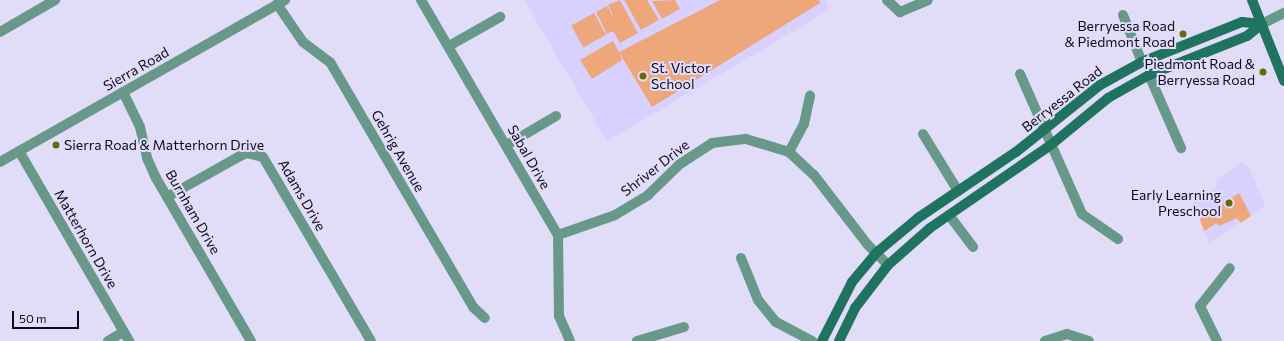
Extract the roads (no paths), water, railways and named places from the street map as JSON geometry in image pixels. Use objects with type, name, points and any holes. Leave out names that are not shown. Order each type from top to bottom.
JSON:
[{"type":"main road","points":[[1252,0],[1284,81]]},
{"type":"main road","name":"Berryessa Road","points":[[822,341],[852,282],[876,253],[958,191],[1045,129],[1100,85],[1142,62],[1242,22],[1262,24]]},
{"type":"main road","name":"Berryessa Road","points":[[839,341],[855,308],[888,264],[949,215],[1052,144],[1108,98],[1149,75],[1247,36],[1262,24]]},
{"type":"street","points":[[0,32],[55,0]]},
{"type":"street","name":"Sabal Drive","points":[[421,0],[558,235],[559,316],[570,341]]},
{"type":"street","points":[[887,0],[900,12],[928,0]]},
{"type":"street","name":"Sierra Road","points":[[0,162],[281,2]]},
{"type":"street","name":"Gehrig Avenue","points":[[281,2],[303,42],[330,62],[473,308],[485,318]]},
{"type":"street","points":[[1262,24],[1284,13]]},
{"type":"street","points":[[1123,15],[1142,62]]},
{"type":"street","points":[[449,46],[500,17]]},
{"type":"street","points":[[1020,74],[1037,119],[1045,129],[1082,214],[1118,239]]},
{"type":"street","points":[[1149,75],[1181,148]]},
{"type":"street","name":"Burnham Drive","points":[[123,92],[140,127],[147,158],[167,197],[251,341]]},
{"type":"street","points":[[789,152],[804,124],[810,96]]},
{"type":"street","points":[[506,145],[556,116]]},
{"type":"street","points":[[923,134],[958,191]]},
{"type":"street","name":"Shriver Drive","points":[[558,235],[615,215],[648,195],[680,164],[712,143],[746,139],[789,152],[814,175],[876,253],[888,264]]},
{"type":"street","name":"Matterhorn Drive","points":[[19,151],[126,337]]},
{"type":"street","name":"Adams Drive","points":[[167,197],[247,153],[263,157],[371,341]]},
{"type":"street","points":[[949,215],[972,248]]},
{"type":"street","points":[[741,258],[758,300],[776,322],[812,341]]},
{"type":"street","points":[[1217,341],[1200,306],[1230,268]]},
{"type":"street","points":[[637,341],[684,327]]},
{"type":"street","points":[[1045,341],[1067,334],[1089,341]]},
{"type":"street","points":[[108,341],[126,337]]},
{"type":"place","name":"Berryessa Road & Piedmont Road","points":[[1183,34]]},
{"type":"place","name":"Piedmont Road & Berryessa Road","points":[[1263,72]]},
{"type":"place","name":"St. Victor School","points":[[643,76]]},
{"type":"place","name":"Sierra Road & Matterhorn Drive","points":[[56,145]]},
{"type":"place","name":"Early Learning Preschool","points":[[1229,203]]}]
